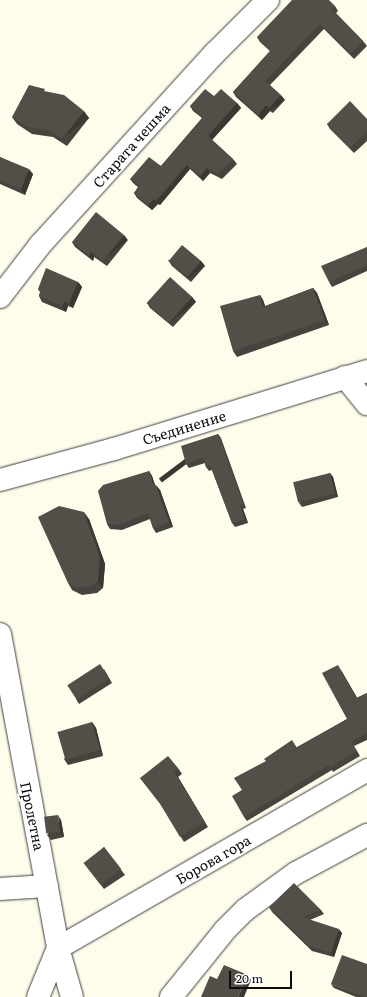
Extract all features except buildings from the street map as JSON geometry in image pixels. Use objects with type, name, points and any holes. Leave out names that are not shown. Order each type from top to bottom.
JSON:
[{"type":"street","name":"Старата чешма","points":[[0,297],[40,245],[215,53],[268,0]]},
{"type":"street","name":"Съединение","points":[[0,480],[114,449],[367,371]]},
{"type":"street","points":[[345,377],[367,404]]},
{"type":"street","name":"Пролетна","points":[[0,634],[21,760],[58,948],[72,997]]},
{"type":"street","name":"Борова гора","points":[[58,948],[367,770]]},
{"type":"street","points":[[172,997],[225,930],[245,910],[296,873],[367,835]]},
{"type":"street","points":[[0,889],[47,886]]},
{"type":"street","points":[[38,997],[58,948]]}]
